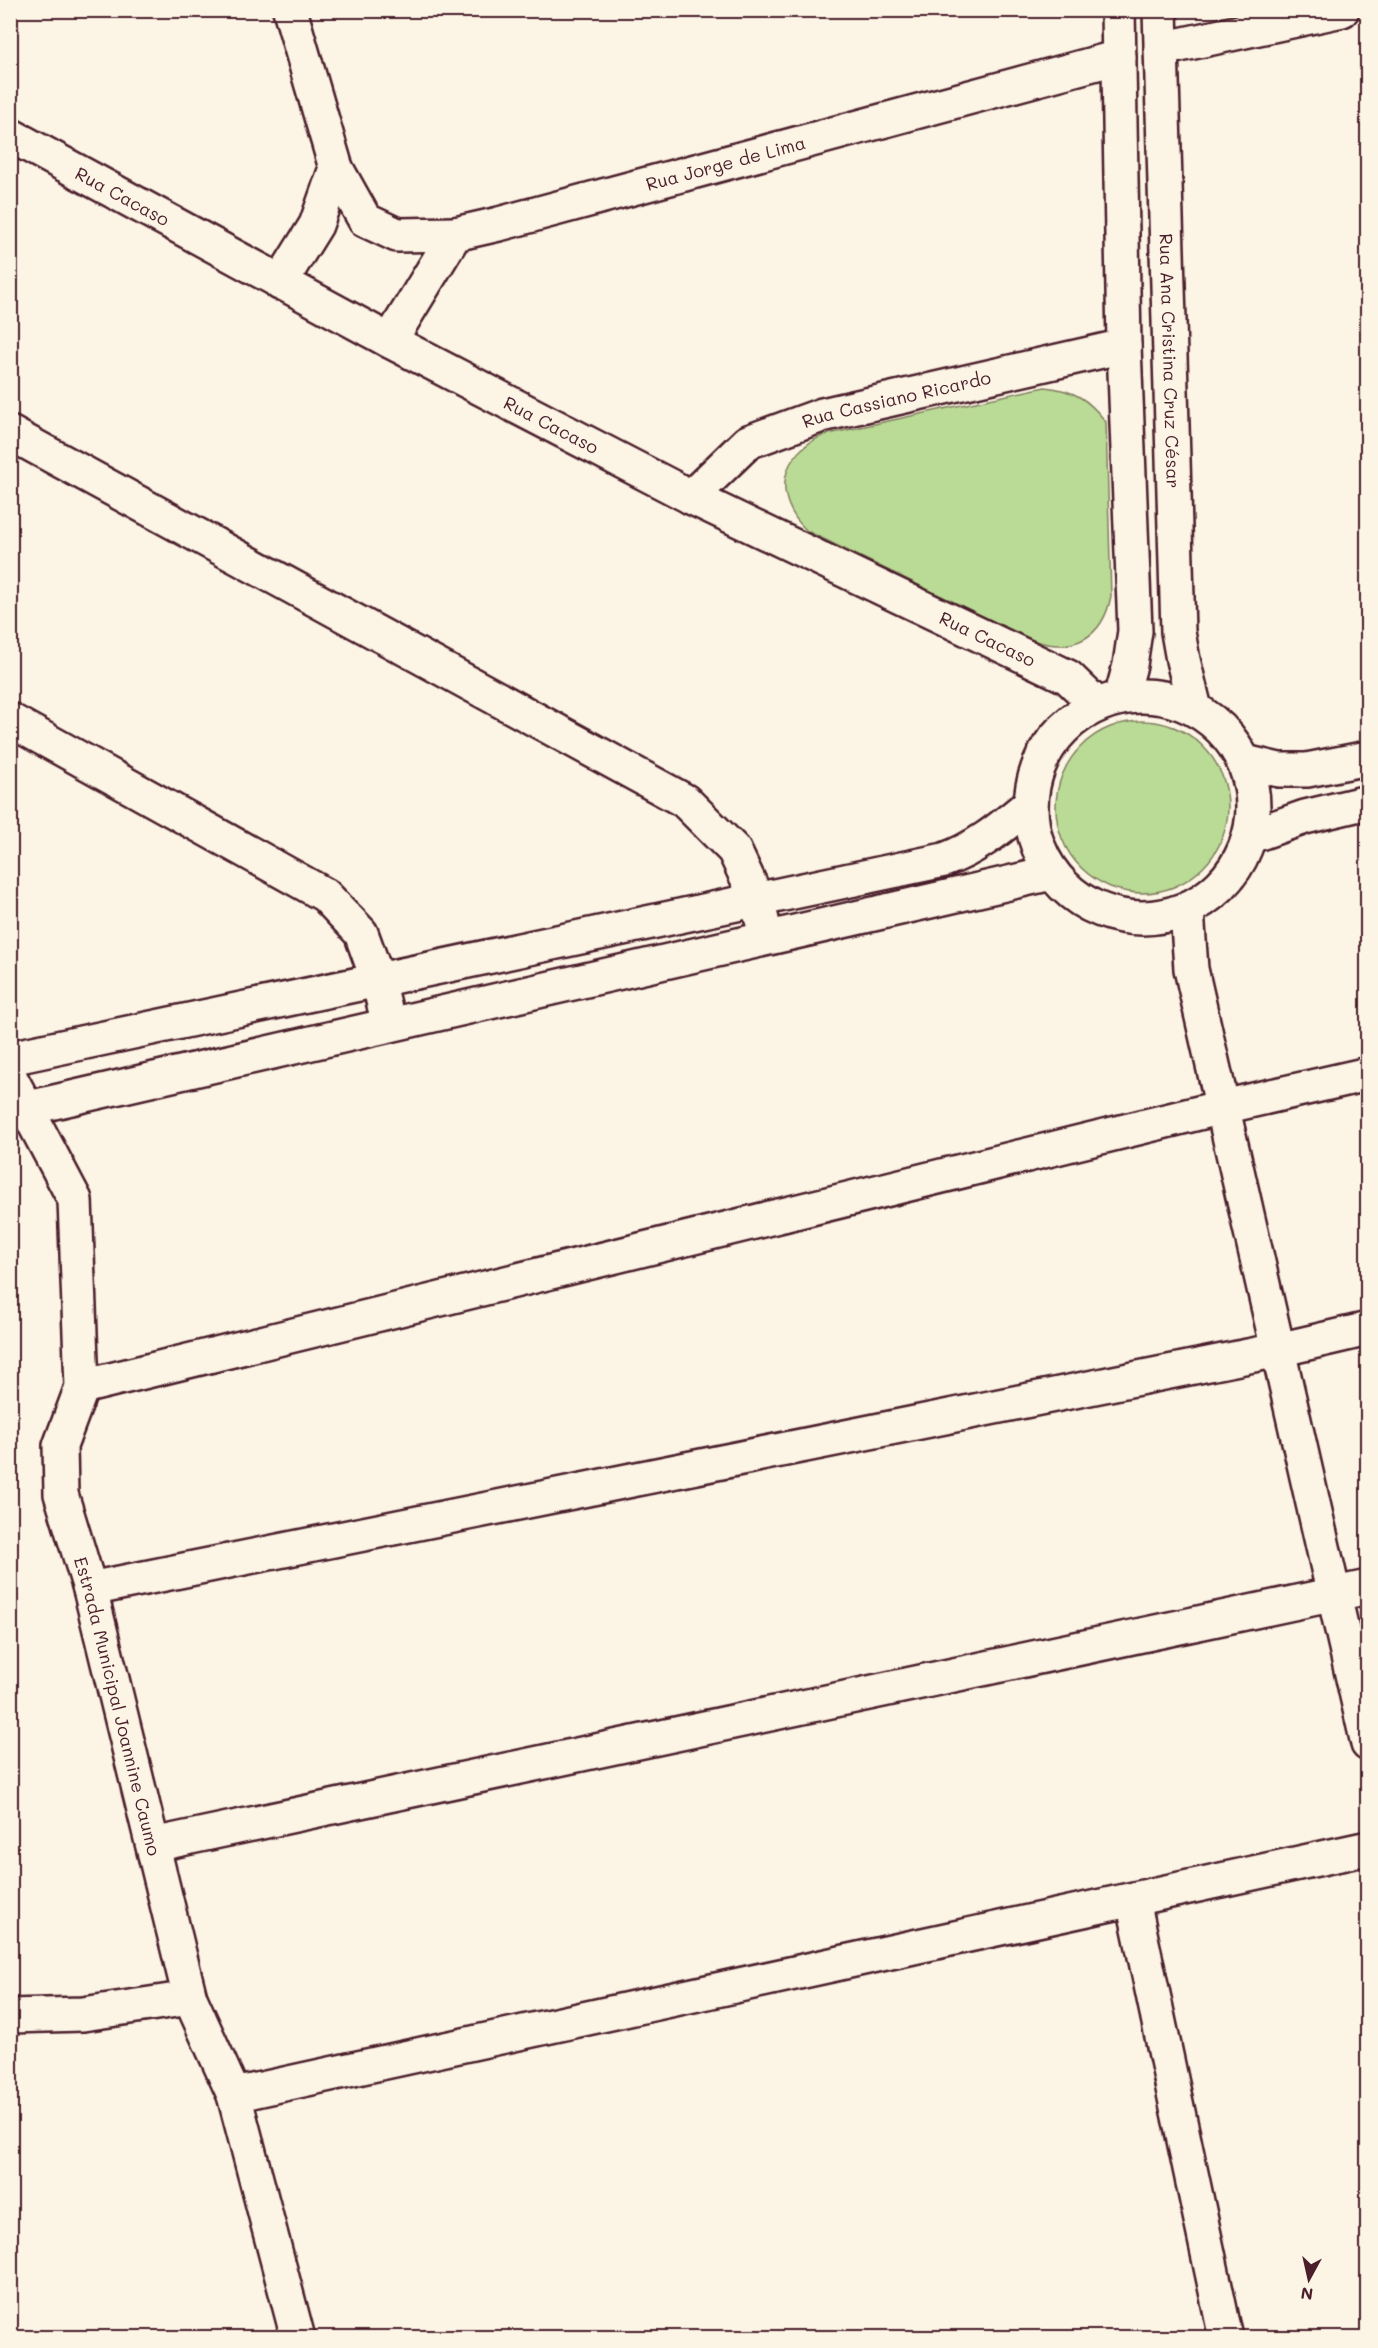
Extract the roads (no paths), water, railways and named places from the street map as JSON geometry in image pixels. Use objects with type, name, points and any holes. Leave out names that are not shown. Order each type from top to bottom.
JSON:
[{"type":"street","name":"Rua Jorge de Lima","points":[[290,10],[336,168],[365,220],[397,235],[455,234],[511,221],[1119,57]]},
{"type":"street","points":[[1109,701],[1131,666],[1135,631],[1124,346],[1118,10]]},
{"type":"street","name":"Rua Ana Cristina Cruz César","points":[[1160,10],[1178,632],[1195,709]]},
{"type":"street","points":[[1161,49],[1342,10]]},
{"type":"street","name":"Rua Cacaso","points":[[10,135],[390,341],[691,498],[1068,677],[1109,701]]},
{"type":"street","points":[[280,282],[316,225],[336,168]]},
{"type":"street","points":[[390,341],[455,234]]},
{"type":"street","name":"Rua Cassiano Ricardo","points":[[691,498],[748,442],[822,415],[1124,346]]},
{"type":"street","points":[[10,433],[685,801],[734,850],[757,899],[767,939]]},
{"type":"street","points":[[1146,696],[1171,700],[1195,709],[1215,723],[1233,741],[1245,762],[1254,803],[1251,836],[1241,859],[1228,880],[1209,897],[1187,910],[1163,917],[1139,918],[1114,915],[1090,906],[1069,892],[1052,873],[1040,852],[1032,828],[1030,803],[1034,778],[1043,755],[1057,735],[1076,717],[1109,701],[1146,696]]},
{"type":"street","points":[[10,720],[325,895],[362,933],[378,980],[389,1025]]},
{"type":"street","points":[[1245,762],[1279,770],[1307,770],[1368,758]]},
{"type":"street","points":[[1251,836],[1305,817],[1368,802]]},
{"type":"street","points":[[10,1058],[944,860],[965,852],[988,837],[1030,803]]},
{"type":"street","points":[[28,1108],[1052,873]]},
{"type":"street","points":[[1187,910],[1191,969],[1368,1744]]},
{"type":"street","points":[[82,1387],[1223,1107],[1368,1074]]},
{"type":"street","name":"Estrada Municipal Joannine Caumo","points":[[10,1077],[75,1200],[82,1387],[60,1446],[61,1494],[90,1589],[190,1998],[234,2095],[298,2337]]},
{"type":"street","points":[[90,1589],[1278,1350],[1368,1329]]},
{"type":"street","points":[[153,1845],[1368,1587]]},
{"type":"street","points":[[234,2095],[1368,1848]]},
{"type":"street","points":[[1133,1900],[1227,2337]]},
{"type":"street","points":[[10,2016],[83,2014],[190,1998]]}]
